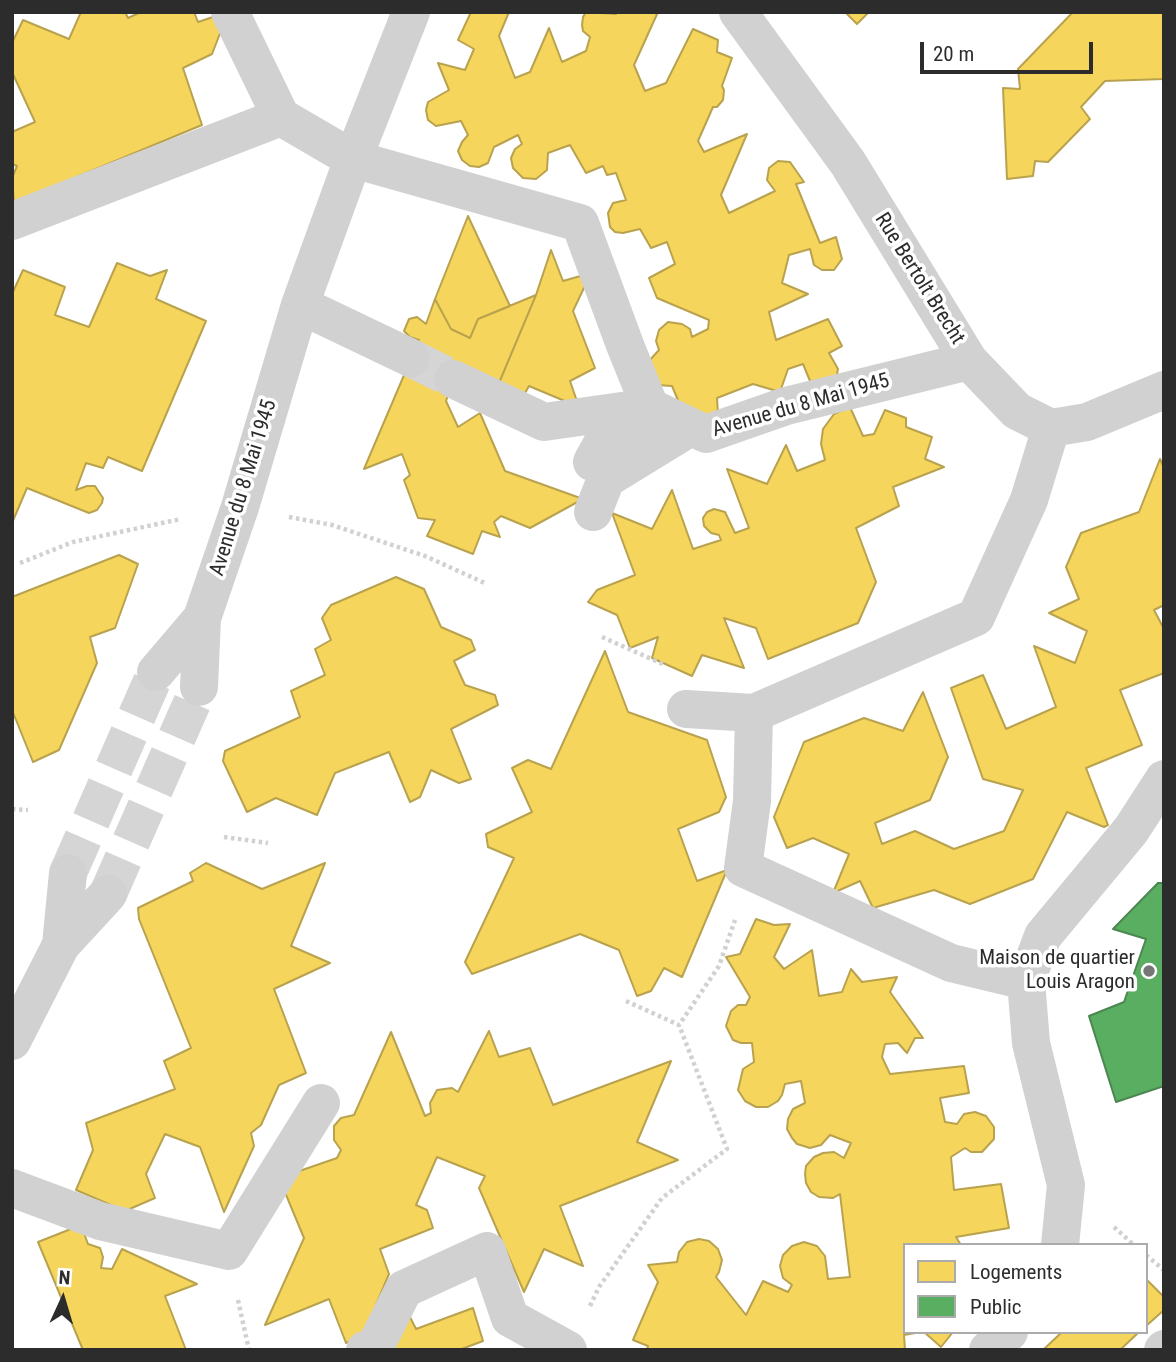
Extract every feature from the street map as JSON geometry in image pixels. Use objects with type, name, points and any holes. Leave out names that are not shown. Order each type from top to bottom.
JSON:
[{"type":"street","points":[[230,12],[281,117],[353,159],[580,223],[650,407]]},
{"type":"street","name":"Avenue du 8 Mai 1945","points":[[199,687],[202,618],[240,507],[300,305],[353,159],[411,12]]},
{"type":"street","name":"Rue Bertolt Brecht","points":[[738,12],[848,163],[969,361],[1017,411],[1051,428]]},
{"type":"street","points":[[12,221],[281,117]]},
{"type":"street","points":[[300,305],[411,358]]},
{"type":"street","name":"Avenue du 8 Mai 1945","points":[[650,407],[706,434],[786,406],[969,361]]},
{"type":"street","points":[[453,379],[544,422],[650,407]]},
{"type":"street","points":[[686,709],[754,713],[976,617],[1029,500],[1051,428],[1087,422],[1164,390]]},
{"type":"street","points":[[593,512],[606,479],[681,433],[654,432],[592,462],[609,430],[626,430],[650,407]]},
{"type":"street","name":"Avenue du 8 Mai 1945","points":[[156,672],[202,618]]},
{"type":"street","points":[[754,713],[752,801],[743,869],[951,963],[1026,981]]},
{"type":"street","points":[[1060,1243],[1066,1185],[1031,1043],[1026,981],[1043,936],[1132,830],[1164,779]]},
{"type":"street","points":[[61,945],[68,873]]},
{"type":"street","points":[[12,1041],[61,945],[108,894]]},
{"type":"street","points":[[12,1188],[100,1221],[229,1251],[321,1103]]},
{"type":"street","points":[[365,1350],[375,1347],[404,1289],[488,1251],[510,1318],[568,1350]]},
{"type":"street","points":[[988,1350],[1007,1334]]},
{"type":"path","points":[[332,525],[425,556],[487,583]]},
{"type":"path","points":[[20,562],[73,542]]},
{"type":"path","points":[[602,637],[671,668]]},
{"type":"path","points":[[12,809],[28,810]]},
{"type":"path","points":[[224,837],[268,843]]},
{"type":"path","points":[[678,1025],[719,966]]},
{"type":"path","points":[[568,1350],[599,1287],[662,1198],[727,1149],[678,1025],[626,1000]]},
{"type":"path","points":[[1148,1257],[1164,1270]]},
{"type":"path","points":[[239,1306],[249,1350]]},
{"type":"building: Logements","points":[[81,12],[125,12],[128,18],[141,12],[194,12],[198,22],[216,16],[221,31],[212,54],[183,68],[202,125],[14,203],[12,178],[17,166],[12,164],[12,132],[35,122],[12,72],[12,43],[23,20],[69,39]]},
{"type":"building: Logements","points":[[471,12],[509,12],[499,36],[515,78],[530,72],[549,28],[562,62],[586,51],[590,37],[583,31],[582,25],[586,12],[658,12],[634,65],[645,91],[666,83],[693,29],[718,40],[717,52],[732,58],[722,86],[723,100],[717,107],[713,107],[698,141],[704,152],[747,134],[721,195],[729,213],[775,191],[767,180],[769,168],[778,161],[790,162],[804,182],[796,184],[820,243],[836,237],[842,259],[834,270],[822,270],[814,265],[810,249],[789,255],[782,283],[808,294],[769,312],[776,340],[828,319],[842,346],[829,353],[838,369],[836,380],[810,381],[803,364],[788,369],[780,392],[753,384],[717,398],[718,414],[685,417],[672,386],[657,385],[648,362],[659,350],[656,341],[659,330],[668,322],[682,324],[690,329],[692,337],[708,329],[709,320],[657,298],[649,278],[675,264],[667,242],[651,248],[640,229],[623,233],[615,232],[610,227],[608,213],[613,203],[626,200],[616,173],[607,175],[603,166],[586,173],[570,145],[548,153],[547,170],[536,179],[523,178],[513,168],[511,158],[515,149],[522,144],[518,135],[494,147],[488,163],[479,167],[470,166],[462,160],[458,151],[468,135],[461,121],[436,126],[428,120],[428,102],[449,90],[438,63],[465,70],[474,49],[458,40]]},
{"type":"building: Logements","points":[[845,12],[869,12],[857,24]]},
{"type":"building: Logements","points":[[1073,12],[1164,12],[1164,79],[1105,81],[1081,107],[1090,119],[1048,162],[1035,161],[1033,176],[1007,179],[1003,88],[1020,89],[1018,69]]},
{"type":"building: Logements","points":[[468,216],[510,306],[478,319],[470,338],[451,329],[435,299]]},
{"type":"building: Logements","points":[[551,250],[563,281],[591,273],[573,311],[595,368],[570,381],[579,407],[529,386],[524,395],[499,383],[536,295]]},
{"type":"building: Logements","points":[[117,263],[150,276],[167,270],[156,299],[206,321],[142,471],[108,457],[103,468],[86,463],[76,490],[95,486],[103,498],[97,510],[89,513],[27,488],[12,523],[12,294],[23,270],[65,287],[55,315],[89,327]]},
{"type":"building: Logements","points":[[536,295],[499,383],[458,366],[446,401],[458,427],[480,413],[505,471],[583,499],[530,528],[501,516],[494,522],[500,537],[482,531],[473,554],[427,536],[435,520],[418,518],[404,480],[410,475],[402,454],[364,469],[419,340],[404,331],[409,319],[417,317],[426,324],[435,299],[451,329],[470,338],[478,319]]},
{"type":"building: Logements","points":[[850,407],[863,436],[874,434],[885,410],[906,418],[906,427],[932,437],[925,459],[944,467],[893,487],[899,506],[856,528],[876,582],[858,623],[768,659],[756,628],[724,618],[744,668],[702,655],[692,676],[652,658],[658,637],[630,648],[617,615],[588,602],[597,590],[635,575],[612,513],[652,529],[672,490],[693,549],[721,540],[719,535],[711,533],[704,526],[703,518],[707,512],[714,509],[725,512],[735,533],[749,528],[727,469],[767,484],[786,445],[797,471],[825,460],[821,444],[823,429],[834,414]]},
{"type":"building: Logements","points":[[1160,459],[1164,468],[1164,605],[1154,610],[1164,629],[1164,673],[1120,690],[1142,745],[1086,768],[1108,825],[1104,827],[1067,812],[1033,879],[970,904],[934,890],[873,908],[860,881],[833,893],[849,854],[813,838],[787,848],[774,817],[804,742],[864,718],[903,731],[923,692],[948,757],[930,800],[875,823],[882,844],[915,831],[954,849],[1004,831],[1023,790],[983,779],[951,688],[983,675],[1006,729],[1056,707],[1034,646],[1075,663],[1087,631],[1049,613],[1079,599],[1066,567],[1081,533],[1139,512]]},
{"type":"building: Logements","points":[[119,555],[138,564],[115,628],[90,637],[97,663],[59,750],[33,762],[12,710],[12,597]]},
{"type":"building: Logements","points":[[396,577],[424,589],[441,627],[471,640],[475,650],[454,661],[465,685],[495,695],[498,705],[451,729],[471,779],[459,783],[431,770],[420,797],[410,802],[389,752],[335,773],[317,815],[276,798],[247,812],[223,761],[225,751],[300,717],[291,691],[325,675],[315,649],[331,640],[322,618],[331,605]]},
{"type":"building: Logements","points":[[605,651],[628,712],[707,740],[726,797],[719,812],[678,829],[697,881],[727,870],[682,977],[664,968],[651,991],[637,996],[619,950],[580,934],[472,974],[465,962],[514,858],[488,847],[486,834],[532,812],[512,768],[528,760],[551,769]]},
{"type":"building: Logements","points":[[206,863],[262,889],[325,863],[291,946],[330,963],[274,989],[306,1073],[279,1085],[261,1125],[251,1133],[254,1146],[224,1212],[200,1147],[165,1134],[146,1174],[155,1198],[125,1211],[76,1190],[93,1150],[86,1123],[175,1089],[164,1061],[191,1048],[139,919],[138,908],[193,881],[190,873]]},
{"type":"building: Logements","points":[[756,919],[774,925],[790,924],[774,957],[784,969],[812,950],[819,996],[842,992],[851,969],[862,982],[897,977],[890,992],[923,1038],[915,1038],[907,1053],[898,1043],[885,1044],[882,1057],[890,1074],[964,1066],[969,1093],[940,1098],[945,1122],[957,1124],[964,1114],[975,1112],[986,1116],[994,1127],[994,1139],[982,1152],[971,1152],[965,1148],[951,1157],[954,1190],[1001,1184],[1009,1228],[956,1237],[960,1243],[903,1243],[903,1334],[910,1334],[904,1335],[905,1350],[647,1350],[648,1346],[633,1340],[658,1282],[648,1265],[677,1262],[679,1252],[687,1242],[699,1239],[709,1241],[718,1249],[722,1260],[716,1277],[746,1315],[763,1281],[788,1292],[792,1285],[783,1278],[780,1266],[783,1255],[792,1246],[804,1242],[817,1246],[825,1256],[828,1279],[850,1277],[840,1194],[833,1198],[819,1197],[811,1192],[805,1174],[806,1166],[814,1157],[834,1152],[844,1158],[851,1143],[830,1135],[821,1145],[810,1148],[797,1144],[792,1138],[787,1129],[788,1119],[793,1109],[805,1103],[801,1081],[785,1084],[778,1101],[768,1107],[756,1107],[745,1101],[738,1090],[743,1069],[754,1062],[752,1043],[733,1040],[726,1026],[731,1011],[738,1005],[746,1005],[750,997],[726,957],[740,954]]},
{"type":"building: Logements","points":[[489,1031],[499,1057],[530,1048],[553,1105],[671,1061],[637,1142],[678,1160],[560,1206],[583,1266],[544,1249],[524,1292],[479,1188],[485,1176],[437,1157],[416,1205],[427,1210],[433,1228],[380,1249],[389,1274],[363,1336],[346,1343],[329,1299],[265,1325],[304,1238],[279,1178],[337,1158],[341,1150],[334,1140],[334,1126],[341,1118],[354,1115],[391,1032],[425,1116],[431,1113],[430,1103],[437,1090],[452,1088],[458,1092]]},
{"type":"building: Logements","points":[[81,1225],[88,1244],[100,1248],[103,1257],[101,1268],[112,1269],[122,1249],[197,1284],[165,1296],[186,1350],[83,1350],[38,1242]]},
{"type":"building: Logements","points":[[1148,1281],[1164,1297],[1164,1310],[1148,1324]]},
{"type":"building: Logements","points":[[404,1305],[416,1329],[473,1308],[483,1341],[459,1350],[384,1350]]},
{"type":"building: Logements","points":[[926,1334],[951,1334],[941,1347]]},
{"type":"building: Logements","points":[[1060,1334],[1137,1334],[1120,1350],[1043,1350]]},
{"type":"building: Public","name":"Maison de quartier Louis Aragon","points":[[1158,883],[1164,883],[1164,1086],[1116,1102],[1089,1016],[1124,1002],[1146,939],[1113,929]]},
{"type":"tunnel","points":[[411,358],[453,379]]},
{"type":"tunnel","points":[[68,873],[156,672]]},
{"type":"tunnel","points":[[108,894],[199,687]]},
{"type":"place","name":"Maison de quartier Louis Aragon","points":[[1149,971]]}]
